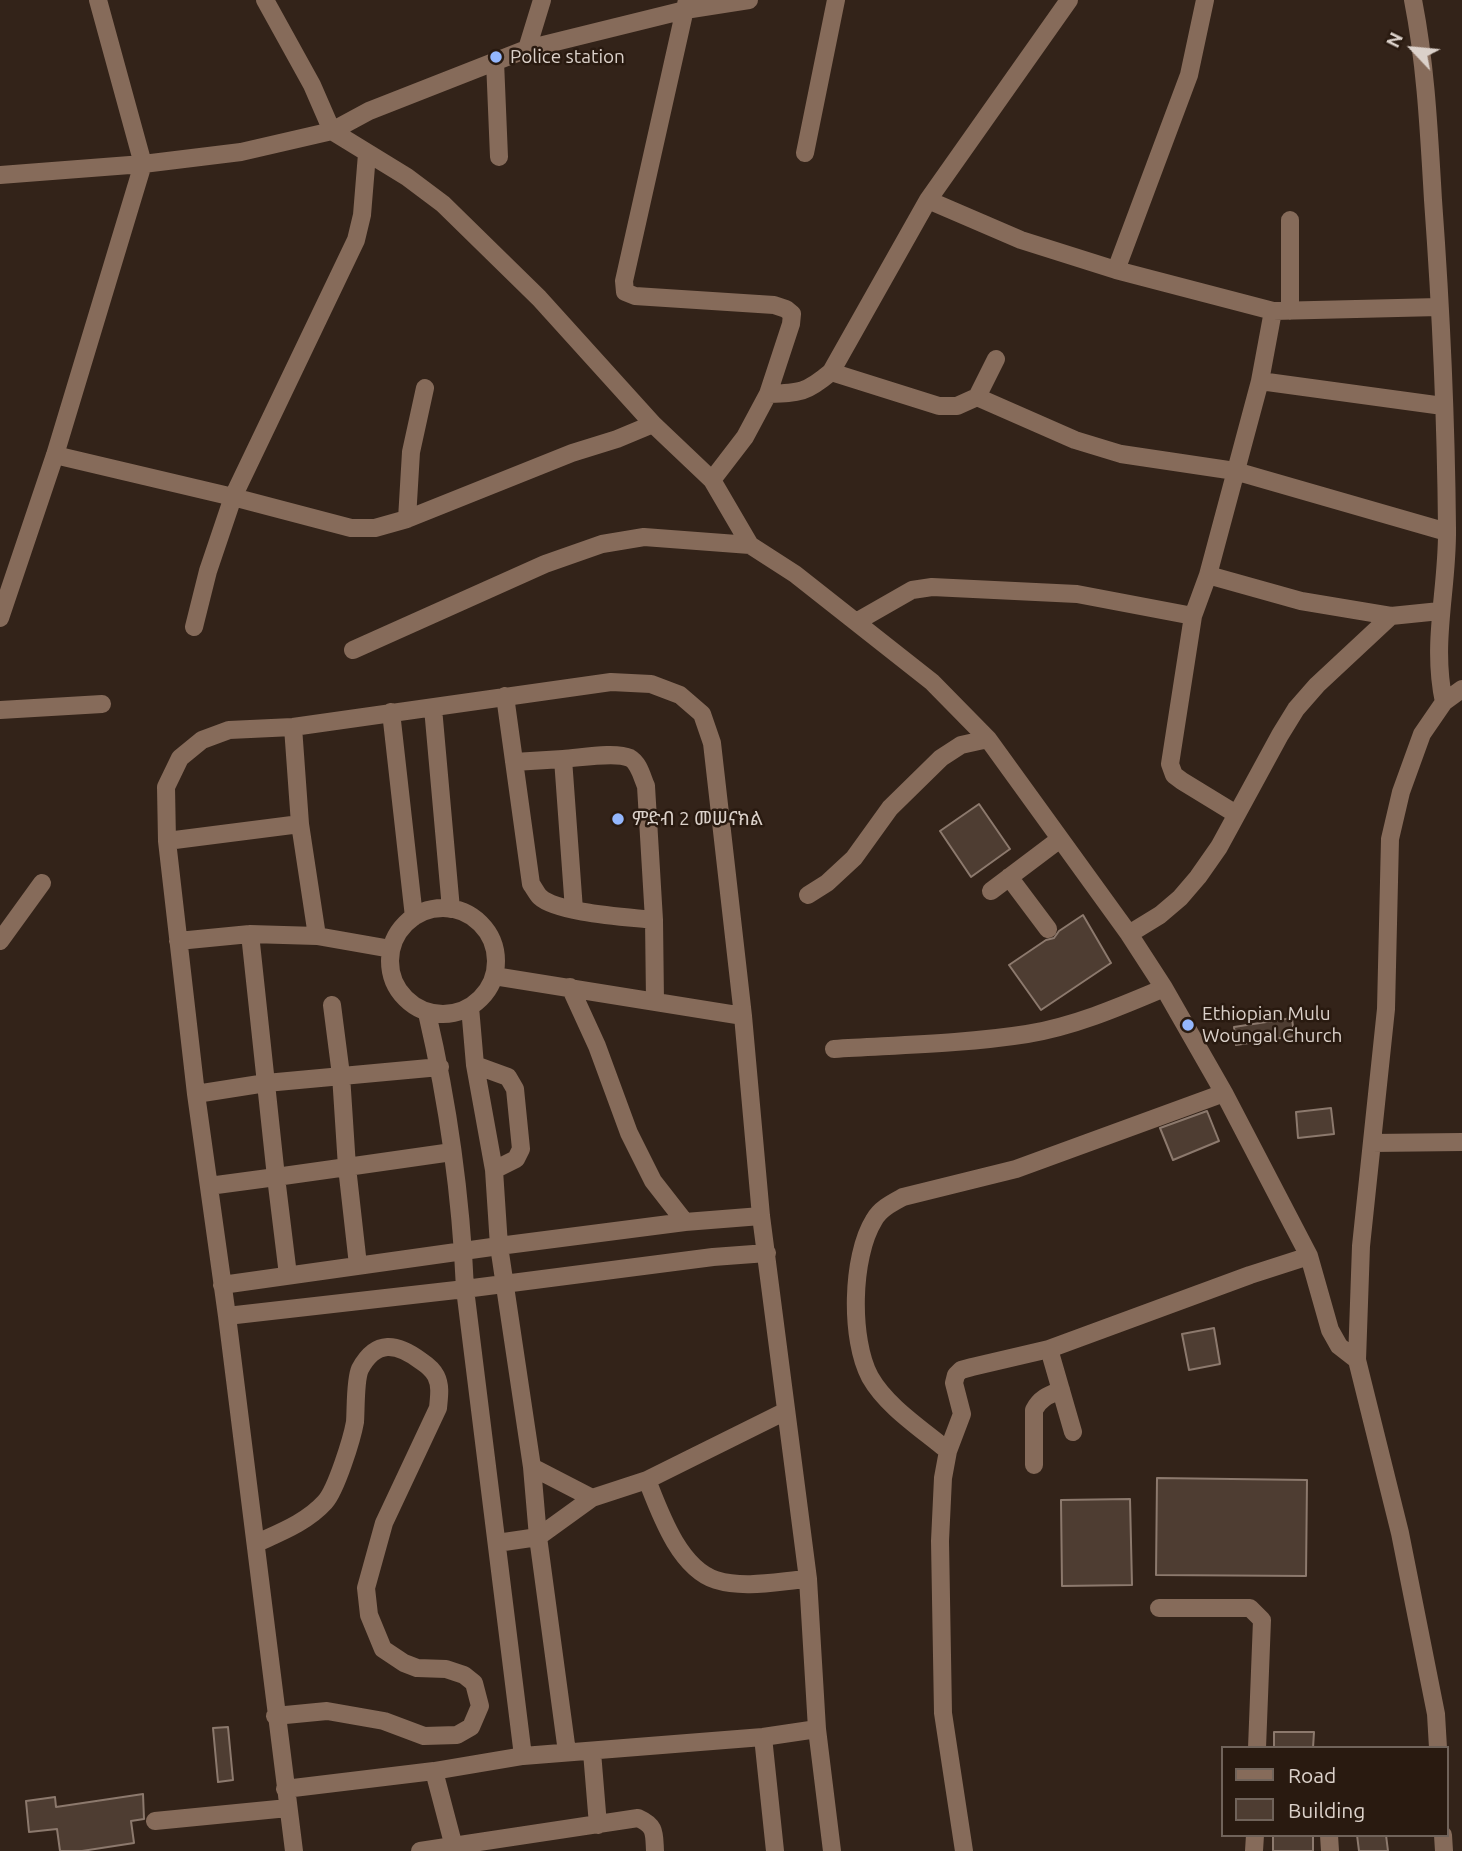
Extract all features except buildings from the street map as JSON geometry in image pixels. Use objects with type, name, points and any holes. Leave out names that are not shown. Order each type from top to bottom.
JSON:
[{"type":"street","points":[[0,618],[55,455],[143,164],[99,0]]},
{"type":"street","points":[[265,0],[312,85],[332,131],[407,177],[443,204],[539,298],[653,424],[712,480],[750,545],[795,574],[932,682],[988,739],[1129,934],[1164,988],[1224,1093],[1310,1256],[1330,1330],[1339,1346],[1357,1360]]},
{"type":"street","points":[[527,49],[541,0]]},
{"type":"street","points":[[0,177],[241,152],[332,131],[369,111],[527,49],[686,5],[748,0]]},
{"type":"street","points":[[805,153],[836,0]]},
{"type":"street","points":[[768,394],[797,393],[813,388],[831,372],[928,200],[1069,0]]},
{"type":"street","points":[[1116,270],[1189,75],[1205,0]]},
{"type":"street","points":[[1413,0],[1423,62],[1428,118],[1439,307],[1447,532],[1438,675],[1444,702]]},
{"type":"street","points":[[686,5],[624,281],[625,292],[635,296],[774,306],[786,309],[792,314],[768,394],[746,437],[712,480]]},
{"type":"street","points":[[495,61],[499,157]]},
{"type":"street","points":[[194,627],[208,571],[233,497],[356,240],[362,215],[367,154]]},
{"type":"street","points":[[928,200],[1021,240],[1116,270],[1281,311],[1439,307]]},
{"type":"street","points":[[1236,814],[1174,775],[1170,764],[1193,616],[1208,575],[1281,311],[1290,220]]},
{"type":"street","points":[[831,372],[939,407],[957,406],[977,397],[996,359]]},
{"type":"street","points":[[1260,381],[1443,406]]},
{"type":"street","points":[[407,519],[411,452],[425,388]]},
{"type":"street","points":[[977,397],[1076,440],[1121,454],[1235,471],[1447,532]]},
{"type":"street","points":[[55,455],[351,528],[375,528],[407,519],[572,453],[653,424]]},
{"type":"street","points":[[353,650],[545,564],[602,544],[644,537],[750,545]]},
{"type":"street","points":[[1208,575],[1301,601],[1391,616],[1440,611]]},
{"type":"street","points":[[856,622],[912,590],[932,587],[1077,594],[1193,616]]},
{"type":"street","points":[[1129,934],[1160,915],[1180,898],[1198,877],[1219,847],[1296,709],[1317,685],[1391,616]]},
{"type":"street","points":[[294,1851],[275,1716],[257,1543],[196,1094],[167,841],[166,787],[180,758],[202,740],[229,730],[293,727],[611,682],[651,684],[680,695],[702,713],[712,743],[743,1016],[761,1216],[808,1579],[817,1729],[832,1851]]},
{"type":"street","points":[[1438,1746],[1436,1714],[1400,1534],[1357,1360],[1361,1246],[1386,1009],[1390,839],[1401,792],[1422,734],[1444,702],[1462,689]]},
{"type":"street","points":[[505,696],[531,884],[541,898],[574,910],[654,920]]},
{"type":"street","points":[[0,710],[102,704]]},
{"type":"street","points":[[433,708],[451,909]]},
{"type":"street","points":[[391,712],[414,917]]},
{"type":"street","points":[[293,727],[300,824],[317,936]]},
{"type":"street","points":[[808,895],[827,883],[854,858],[890,808],[941,758],[961,745],[988,739]]},
{"type":"street","points":[[514,762],[615,755],[631,758],[639,768],[646,786],[654,920],[655,1001]]},
{"type":"street","points":[[563,759],[574,910]]},
{"type":"street","points":[[167,841],[300,824]]},
{"type":"street","points":[[990,891],[1060,839]]},
{"type":"street","points":[[1009,877],[1048,929]]},
{"type":"street","points":[[0,941],[42,883]]},
{"type":"street","points":[[432,909],[451,909],[468,914],[482,925],[492,940],[496,958],[494,976],[485,994],[470,1007],[449,1014],[428,1013],[410,1003],[397,988],[390,970],[391,950],[400,931],[414,917],[432,909]]},
{"type":"street","points":[[178,941],[250,934],[317,936],[391,950]]},
{"type":"street","points":[[250,934],[288,1275]]},
{"type":"street","points":[[494,976],[743,1016]]},
{"type":"street","points":[[570,987],[597,1046],[629,1133],[653,1181],[685,1222]]},
{"type":"street","points":[[834,1049],[1028,1034],[1103,1014],[1164,988]]},
{"type":"street","points":[[332,1005],[341,1075],[346,1167],[358,1265]]},
{"type":"street","points":[[470,1007],[475,1065],[494,1170],[499,1246],[532,1467],[538,1537],[567,1752]]},
{"type":"street","points":[[428,1013],[440,1067],[453,1152],[464,1252],[465,1289],[523,1756]]},
{"type":"street","points":[[475,1065],[508,1077],[515,1089],[521,1149],[516,1159],[494,1170]]},
{"type":"street","points":[[196,1094],[266,1083],[440,1067]]},
{"type":"street","points":[[948,1451],[891,1403],[871,1379],[861,1357],[857,1319],[858,1279],[864,1245],[874,1220],[886,1206],[903,1197],[1016,1169],[1224,1093]]},
{"type":"street","points":[[1372,1143],[1462,1142]]},
{"type":"street","points":[[209,1186],[453,1152]]},
{"type":"street","points":[[222,1285],[685,1222],[761,1216]]},
{"type":"street","points":[[227,1315],[465,1289],[712,1257],[767,1253]]},
{"type":"street","points":[[964,1851],[943,1713],[940,1541],[943,1478],[948,1451],[962,1414],[954,1382],[956,1375],[961,1370],[1049,1349],[1250,1275],[1310,1256]]},
{"type":"street","points":[[257,1543],[299,1524],[327,1501],[342,1466],[354,1426],[359,1370],[378,1349],[391,1346],[407,1351],[429,1367],[436,1375],[440,1388],[438,1408],[384,1523],[366,1588],[369,1615],[383,1649],[404,1663],[417,1668],[446,1668],[464,1675],[474,1683],[480,1706],[471,1727],[457,1735],[424,1736],[384,1721],[327,1711],[275,1716]]},
{"type":"street","points":[[1049,1349],[1073,1432]]},
{"type":"street","points":[[1034,1465],[1034,1410],[1038,1402],[1061,1390]]},
{"type":"street","points":[[497,1543],[538,1537],[592,1498],[647,1480],[786,1411]]},
{"type":"street","points":[[532,1467],[592,1498]]},
{"type":"street","points":[[647,1480],[666,1527],[691,1563],[715,1579],[742,1584],[808,1579]]},
{"type":"street","points":[[1159,1608],[1250,1608],[1258,1614],[1262,1620],[1257,1746]]},
{"type":"street","points":[[285,1789],[435,1771],[523,1756],[763,1737],[817,1729]]},
{"type":"street","points":[[763,1737],[775,1851]]},
{"type":"street","points":[[592,1752],[598,1825]]},
{"type":"street","points":[[435,1771],[454,1847]]},
{"type":"street","points":[[155,1821],[288,1808]]},
{"type":"street","points":[[421,1851],[638,1818],[650,1824],[654,1832],[655,1851]]},
{"type":"place","name":"Police station","points":[[496,57]]},
{"type":"place","name":"ምድብ 2 መሠናክል","points":[[618,819]]},
{"type":"place","name":"Ethiopian Mulu Woungal Church","points":[[1188,1025]]}]
